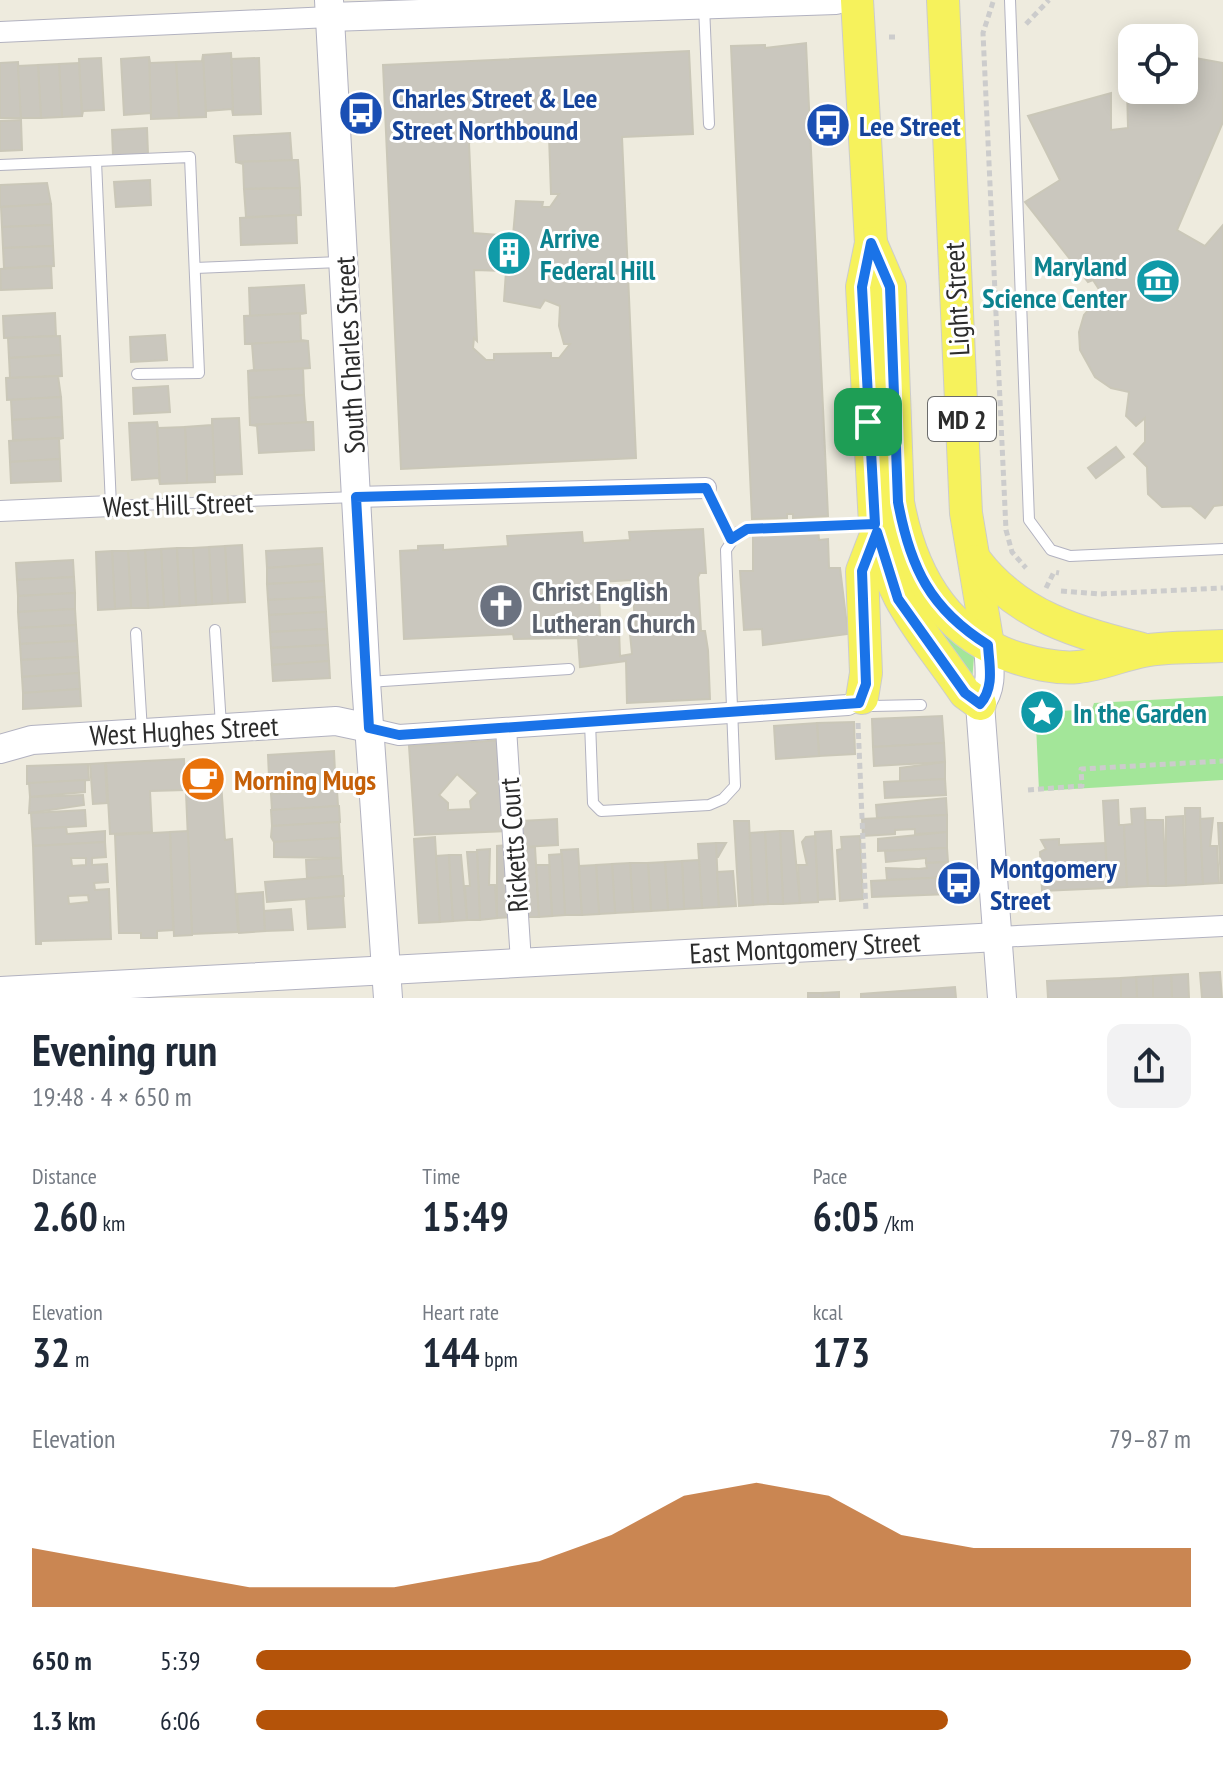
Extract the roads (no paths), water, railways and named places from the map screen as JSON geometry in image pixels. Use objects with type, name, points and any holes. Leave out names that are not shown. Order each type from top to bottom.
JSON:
[{"type":"main road","points":[[330,8],[836,0]]},
{"type":"main road","points":[[857,0],[871,243],[862,287],[876,528],[898,599],[965,693],[980,704]]},
{"type":"main road","name":"Light Street","points":[[943,0],[966,513],[988,645],[990,677],[987,696],[980,704],[1002,998]]},
{"type":"main road","name":"South Charles Street","points":[[330,8],[366,682],[388,998]]},
{"type":"main road","points":[[871,243],[890,287],[898,502],[906,541],[923,583],[943,612],[988,645],[1010,656],[1050,667],[1078,667],[1147,650],[1223,646]]},
{"type":"main road","points":[[860,708],[866,673],[862,571],[876,528]]},
{"type":"main road","points":[[976,561],[1012,600],[1044,620],[1147,650]]},
{"type":"main road","name":"West Hughes Street","points":[[0,749],[32,740],[336,721],[369,728]]},
{"type":"main road","name":"East Montgomery Street","points":[[0,991],[998,937]]},
{"type":"main road","points":[[0,975],[1,998]]},
{"type":"street","points":[[0,32],[330,8]]},
{"type":"street","points":[[356,497],[706,488]]},
{"type":"street","name":"West Hill Street","points":[[0,511],[111,506]]},
{"type":"street","points":[[369,728],[399,735],[859,703],[860,708]]},
{"type":"street","name":"Ricketts Court","points":[[506,728],[521,962]]},
{"type":"street","name":"East Montgomery Street","points":[[998,937],[1223,926]]},
{"type":"lane","points":[[1010,0],[1011,98],[1029,520],[1051,550],[1070,556],[1223,549]]},
{"type":"lane","points":[[704,4],[709,124]]},
{"type":"lane","points":[[0,165],[190,157],[199,373],[137,374]]},
{"type":"lane","points":[[96,161],[111,506]]},
{"type":"lane","points":[[195,268],[344,262]]},
{"type":"lane","name":"West Hill Street","points":[[111,506],[356,497]]},
{"type":"lane","points":[[590,722],[593,803],[601,811],[709,805],[723,799],[735,786],[726,550],[731,539],[747,529],[876,528]]},
{"type":"lane","points":[[215,630],[221,728]]},
{"type":"lane","points":[[136,633],[142,733]]},
{"type":"lane","points":[[366,682],[569,669]]},
{"type":"lane","points":[[860,708],[921,705]]},
{"type":"place","name":"Charles Street & Lee Street Northbound","points":[[361,113]]},
{"type":"place","name":"Lee Street","points":[[828,125]]},
{"type":"place","name":"Arrive Federal Hill","points":[[509,253]]},
{"type":"place","name":"Maryland Science Center","points":[[1158,281]]},
{"type":"place","name":"Christ English Lutheran Church","points":[[501,606]]},
{"type":"place","name":"In the Garden","points":[[1042,712]]},
{"type":"place","name":"Morning Mugs","points":[[203,779]]},
{"type":"place","name":"Montgomery Street","points":[[959,883]]}]
